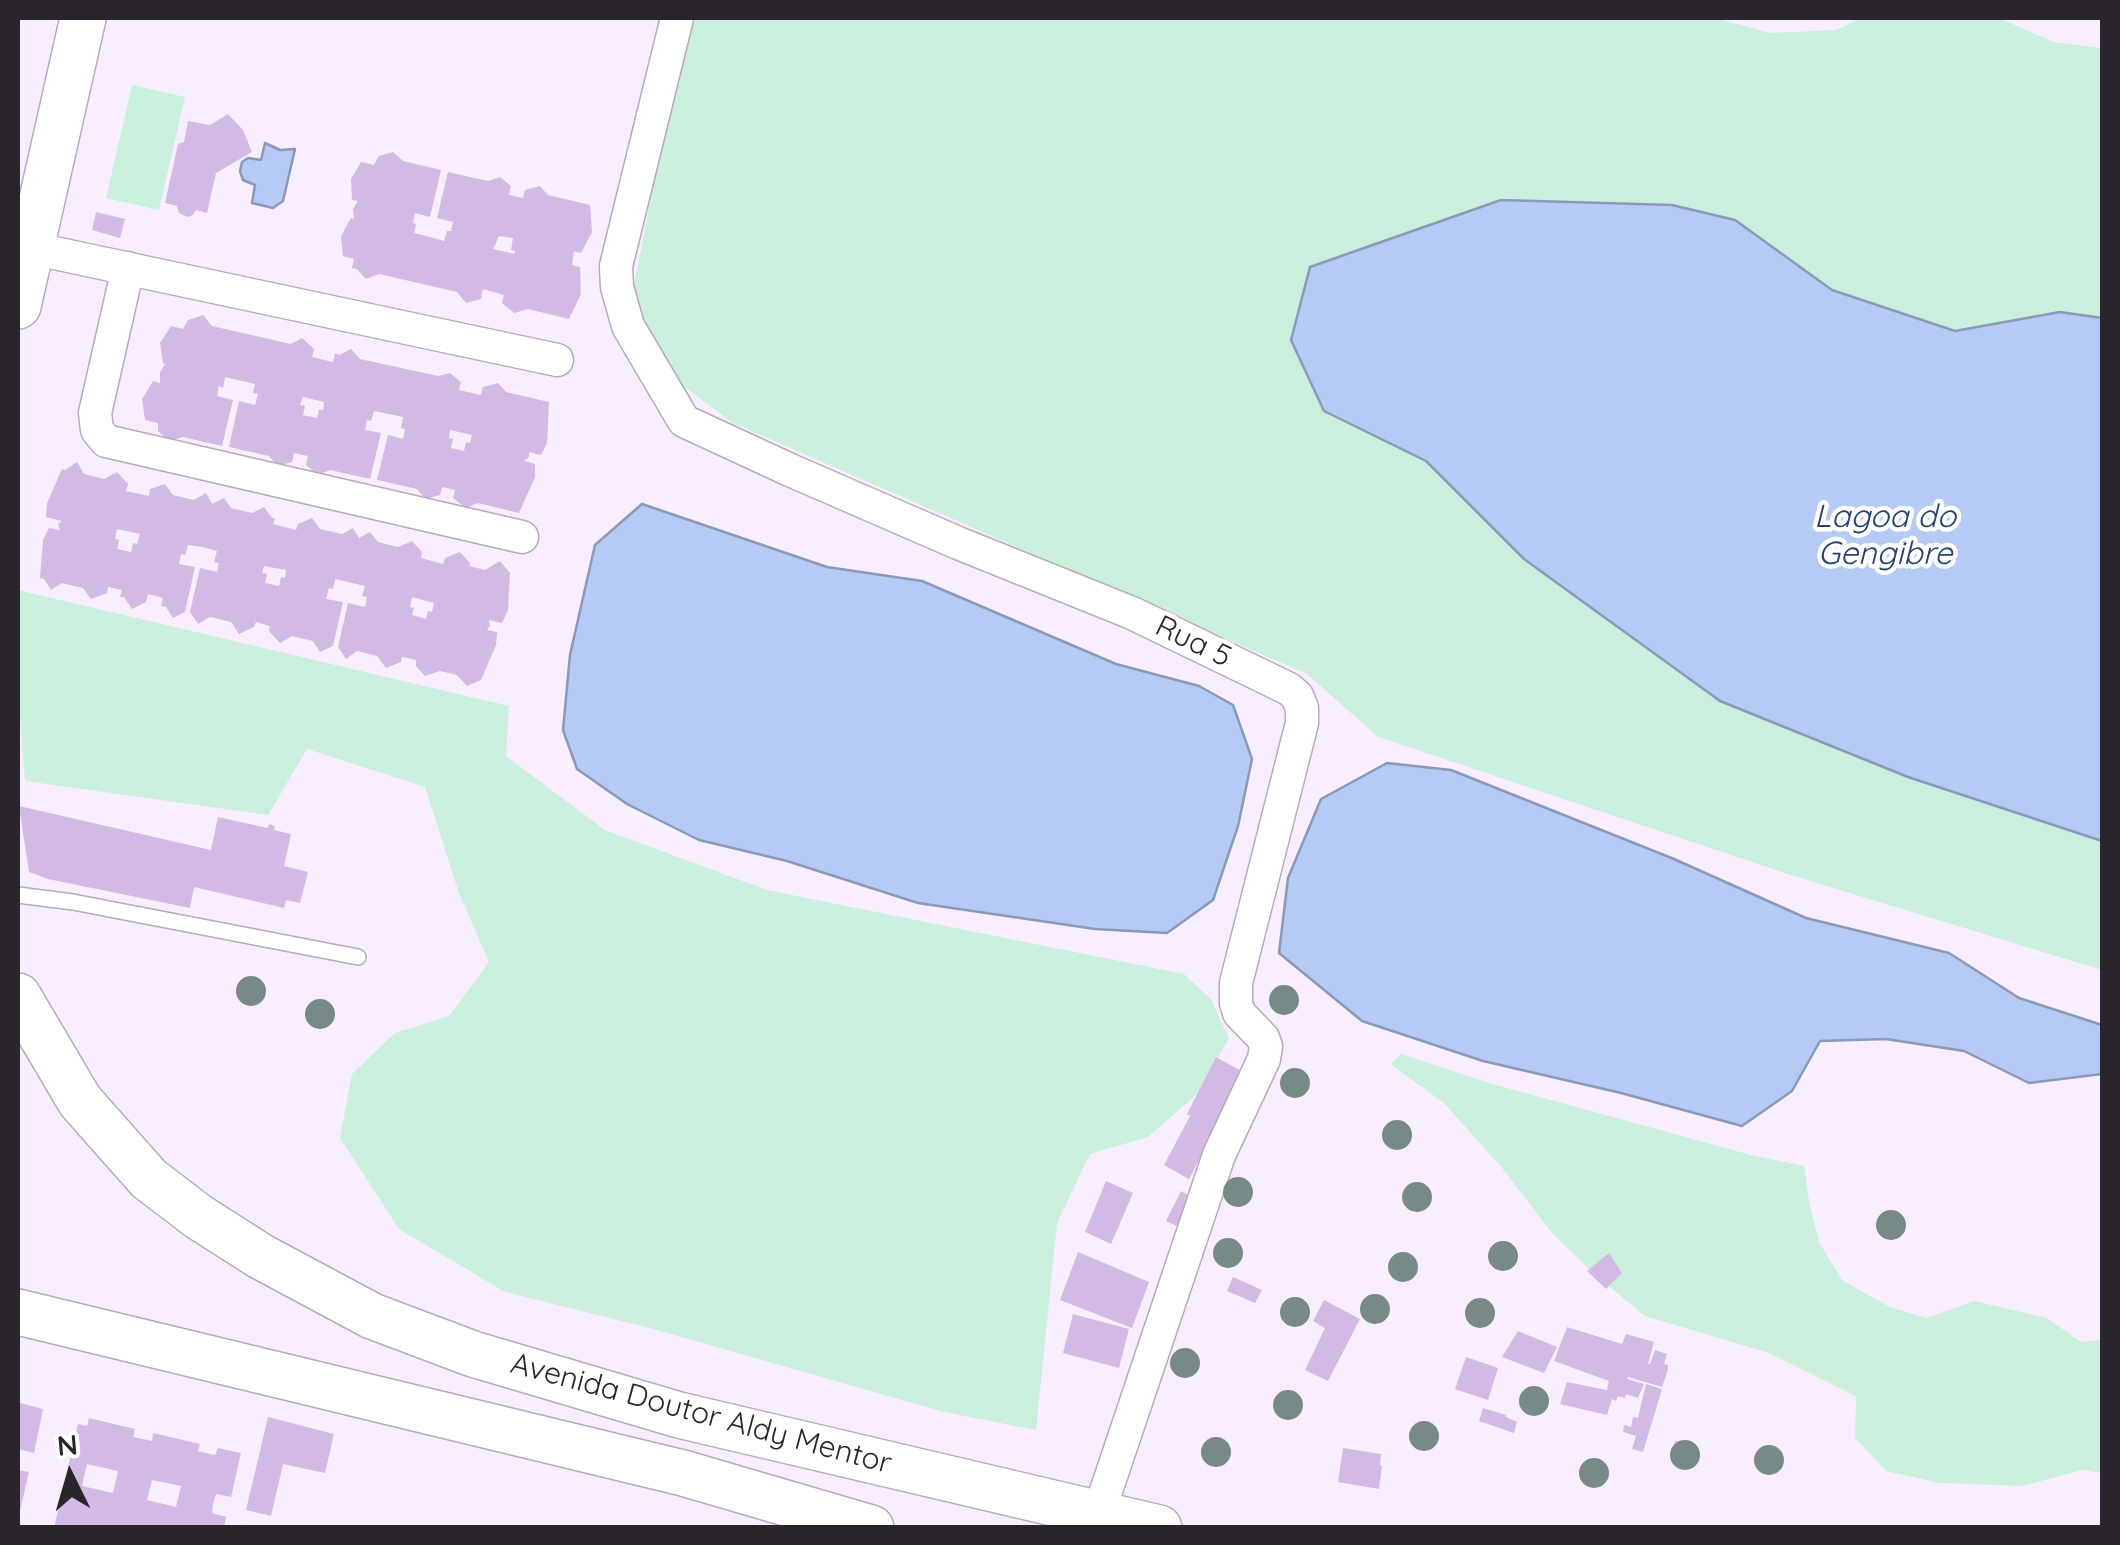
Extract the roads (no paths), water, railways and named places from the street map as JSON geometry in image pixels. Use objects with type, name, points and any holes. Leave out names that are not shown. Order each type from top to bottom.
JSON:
[{"type":"street","points":[[18,306],[83,18]]},
{"type":"street","name":"Rua 5","points":[[677,18],[616,266],[617,288],[628,326],[684,421],[942,536],[1132,612],[1289,688],[1302,708],[1296,749],[1236,983],[1239,1013],[1263,1038],[1264,1060],[1218,1154],[1099,1512]]},
{"type":"street","points":[[31,248],[557,360]]},
{"type":"street","points":[[128,268],[95,412],[97,430],[106,440],[522,538]]},
{"type":"street","name":"Avenida Doutor Aldy Mentor","points":[[18,996],[80,1101],[149,1179],[260,1256],[372,1316],[473,1354],[680,1415],[1159,1528]]},
{"type":"street","name":"Avenida Doutor Aldy Mentor","points":[[18,1312],[683,1473],[871,1528]]},
{"type":"lane","points":[[18,895],[358,957]]},
{"type":"water","points":[[265,143],[280,150],[295,149],[283,201],[273,208],[252,203],[255,185],[243,180],[240,171],[242,162],[248,158],[261,160]]},
{"type":"water","name":"Lagoa do Gengibre","points":[[1501,200],[1672,205],[1735,220],[1832,290],[1955,331],[2060,312],[2102,318],[2102,841],[1908,777],[1720,701],[1524,559],[1426,461],[1324,411],[1291,340],[1310,267]]},
{"type":"water","points":[[642,504],[827,567],[922,581],[1116,664],[1199,686],[1233,705],[1252,759],[1238,826],[1213,900],[1167,933],[1095,929],[918,903],[787,861],[699,840],[627,804],[577,769],[563,730],[570,655],[595,545]]},
{"type":"water","points":[[1387,763],[1451,770],[1674,859],[1806,918],[1949,953],[2019,998],[2102,1025],[2102,1074],[2029,1083],[1964,1051],[1886,1039],[1820,1041],[1792,1091],[1742,1126],[1483,1061],[1362,1021],[1279,953],[1288,878],[1321,799]]}]
